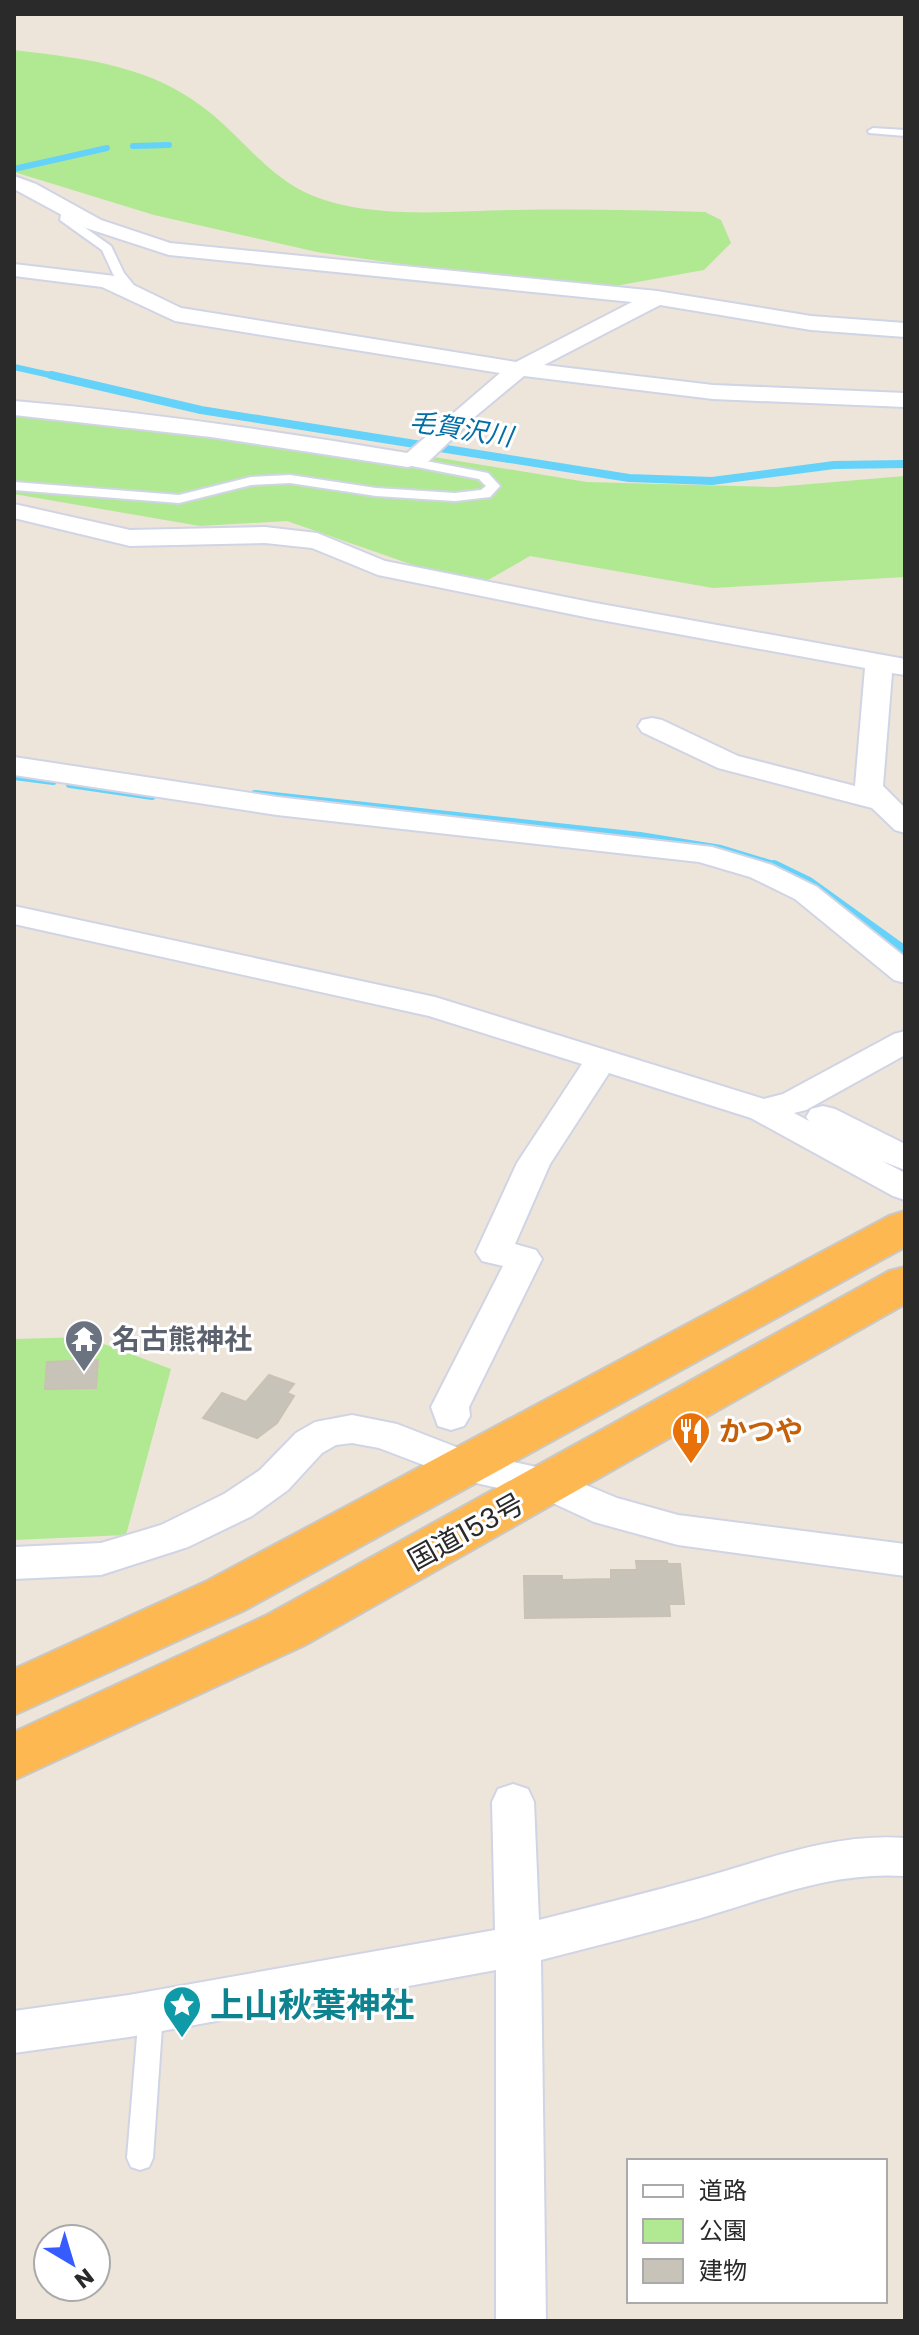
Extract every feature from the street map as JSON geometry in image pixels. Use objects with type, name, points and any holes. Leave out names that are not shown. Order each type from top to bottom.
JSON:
[{"type":"highway","points":[[14,1693],[225,1596],[905,1227]]},
{"type":"highway","name":"国道153号","points":[[14,1757],[286,1630],[550,1485],[905,1283]]},
{"type":"street","points":[[14,182],[33,189],[66,211],[107,231],[169,249],[657,298],[811,323],[905,330]]},
{"type":"street","points":[[14,270],[107,281],[159,309],[175,314],[519,369],[713,392],[905,400]]},
{"type":"street","points":[[14,408],[146,420],[408,460],[430,447],[519,369],[657,298]]},
{"type":"street","points":[[14,511],[130,538],[265,535],[317,541],[378,567],[892,666],[869,788],[905,824]]},
{"type":"street","points":[[652,726],[728,762],[884,802]]},
{"type":"street","points":[[14,766],[277,806],[702,853],[761,871],[806,893],[905,973]]},
{"type":"street","points":[[14,915],[435,1007],[601,1060],[778,1106],[905,1158]]},
{"type":"street","points":[[778,1106],[905,1041]]},
{"type":"street","points":[[451,1416],[450,1407],[524,1259],[494,1252],[534,1163],[601,1060]]},
{"type":"street","points":[[778,1106],[783,1118],[905,1188]]},
{"type":"street","points":[[14,1563],[101,1559],[174,1536],[238,1505],[274,1480],[309,1443],[328,1432],[352,1429],[384,1434],[463,1465],[550,1485],[608,1511],[678,1530],[905,1560]]},
{"type":"street","points":[[513,1802],[518,1946],[521,2321]]},
{"type":"street","points":[[14,2032],[151,2012],[518,1946],[701,1898],[820,1862],[875,1855],[905,1857]]},
{"type":"lane","points":[[873,131],[905,133]]},
{"type":"lane","points":[[66,211],[64,218],[107,248],[119,274],[135,294]]},
{"type":"lane","points":[[14,486],[179,499],[264,480],[290,479],[376,492],[455,497],[485,494],[494,486],[483,476],[369,454]]},
{"type":"lane","points":[[140,2158],[151,2012]]},
{"type":"green space","points":[[14,50],[93,61],[167,85],[213,115],[283,179],[311,195],[334,203],[412,212],[705,212],[721,220],[731,243],[704,270],[604,288],[491,277],[317,252],[154,215],[14,172]]},
{"type":"green space","points":[[14,416],[239,425],[587,482],[775,487],[905,476],[905,577],[713,588],[530,556],[476,587],[287,521],[200,526],[14,494]]},
{"type":"green space","points":[[85,1337],[171,1369],[126,1535],[14,1540],[14,1339]]},
{"type":"building","name":"名古熊神社","points":[[98,1360],[96,1388],[45,1389],[47,1362]]},
{"type":"building","points":[[269,1375],[294,1384],[287,1393],[294,1396],[277,1423],[257,1438],[203,1418],[222,1393],[246,1402]]},
{"type":"building","points":[[636,1561],[680,1564],[684,1604],[669,1604],[670,1616],[525,1618],[524,1576],[562,1576],[562,1580],[611,1579],[611,1570],[637,1570]]},
{"type":"waterway","points":[[133,146],[169,145]]},
{"type":"waterway","points":[[14,169],[107,148]]},
{"type":"waterway","name":"毛賀沢川","points":[[14,367],[59,377]]},
{"type":"waterway","name":"毛賀沢川","points":[[51,375],[201,410],[629,478],[712,481],[834,465],[905,464]]},
{"type":"waterway","points":[[14,776],[53,781]]},
{"type":"waterway","points":[[70,784],[152,796]]},
{"type":"waterway","points":[[255,794],[640,836],[721,849],[775,865]]},
{"type":"waterway","points":[[775,865],[780,867]]},
{"type":"waterway","points":[[775,865],[809,882],[905,951]]},
{"type":"place","name":"名古熊神社","points":[[84,1373]]},
{"type":"place","name":"かつや","points":[[691,1465]]},
{"type":"place","name":"上山秋葉神社","points":[[182,2039]]}]
